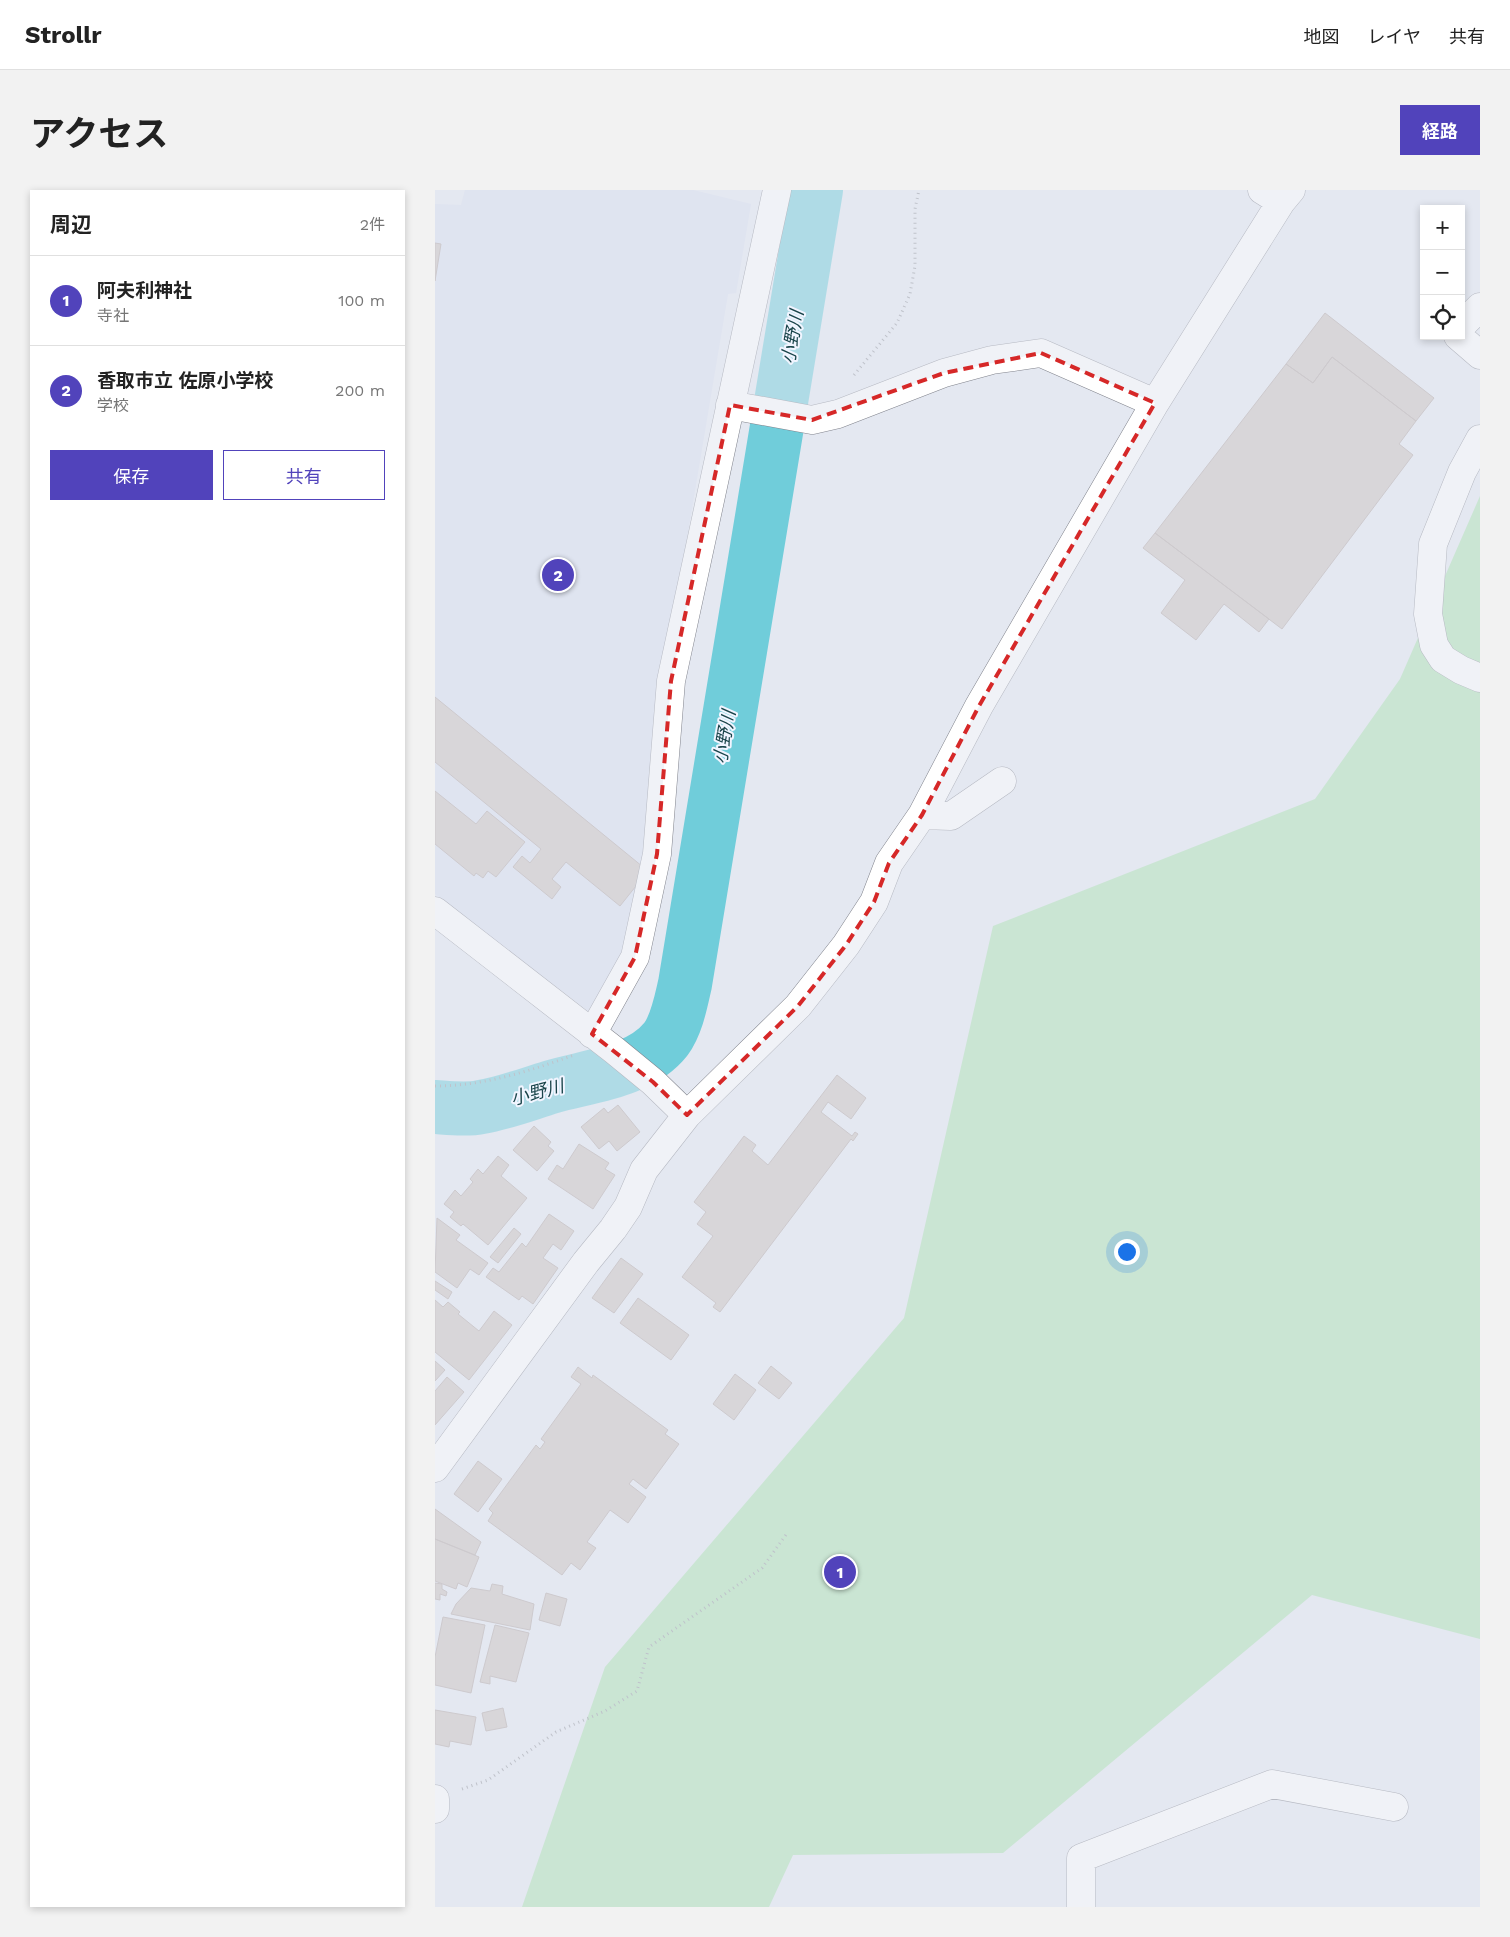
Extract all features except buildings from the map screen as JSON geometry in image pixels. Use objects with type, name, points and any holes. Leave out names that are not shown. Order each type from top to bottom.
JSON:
[{"type":"street","points":[[604,1042],[635,957],[657,854],[671,681],[777,190]]},
{"type":"street","points":[[435,1468],[586,1262],[613,1229],[628,1207],[644,1170],[687,1115],[798,1006],[846,945],[874,902],[889,863],[922,815],[979,706],[1278,194]]},
{"type":"street","points":[[1465,322],[1480,307]]},
{"type":"street","points":[[1463,340],[1480,355]]},
{"type":"street","points":[[731,405],[812,420],[838,414],[944,373],[992,360],[1041,353],[1155,403]]},
{"type":"street","points":[[1480,439],[1462,472],[1433,544],[1428,614],[1434,645],[1443,659],[1461,670],[1480,678]]},
{"type":"street","points":[[922,815],[951,816],[1002,781]]},
{"type":"street","points":[[435,911],[604,1042],[653,1082],[687,1115]]},
{"type":"street","points":[[1081,1907],[1081,1858],[1272,1784],[1394,1807]]},
{"type":"path","points":[[838,414],[847,386],[862,363],[897,323],[910,294],[915,266],[915,209],[919,190]]},
{"type":"path","points":[[435,1086],[468,1085],[509,1075],[553,1063],[604,1042]]},
{"type":"path","points":[[435,1802],[488,1780],[556,1732],[605,1711],[637,1691],[649,1647],[762,1568],[788,1532]]},
{"type":"highlighted area","points":[[1041,353],[1155,403],[979,706],[922,815],[889,863],[874,902],[846,945],[798,1006],[687,1115],[653,1082],[592,1034],[635,957],[657,854],[671,681],[730,405],[812,420],[944,373]]},
{"type":"shaded area","points":[[465,190],[693,190],[751,204],[736,293],[728,294],[663,681],[650,853],[629,956],[592,1014],[435,894],[435,204],[461,205]]},
{"type":"green space","points":[[1480,496],[1480,1639],[1312,1595],[1003,1853],[793,1855],[769,1907],[522,1907],[605,1667],[904,1318],[993,926],[1315,799],[1400,679]]},
{"type":"water","points":[[602,1053],[632,1083],[464,1129],[435,1129],[435,1091],[479,1093]]},
{"type":"waterway","name":"小野川","points":[[435,1107],[470,1108],[490,1105],[628,1066],[655,1050],[666,1039],[673,1026],[685,984],[816,190]]},
{"type":"place","name":"香取市立 佐原小学校","points":[[558,575]]},
{"type":"place","name":"阿夫利神社","points":[[840,1572]]}]
